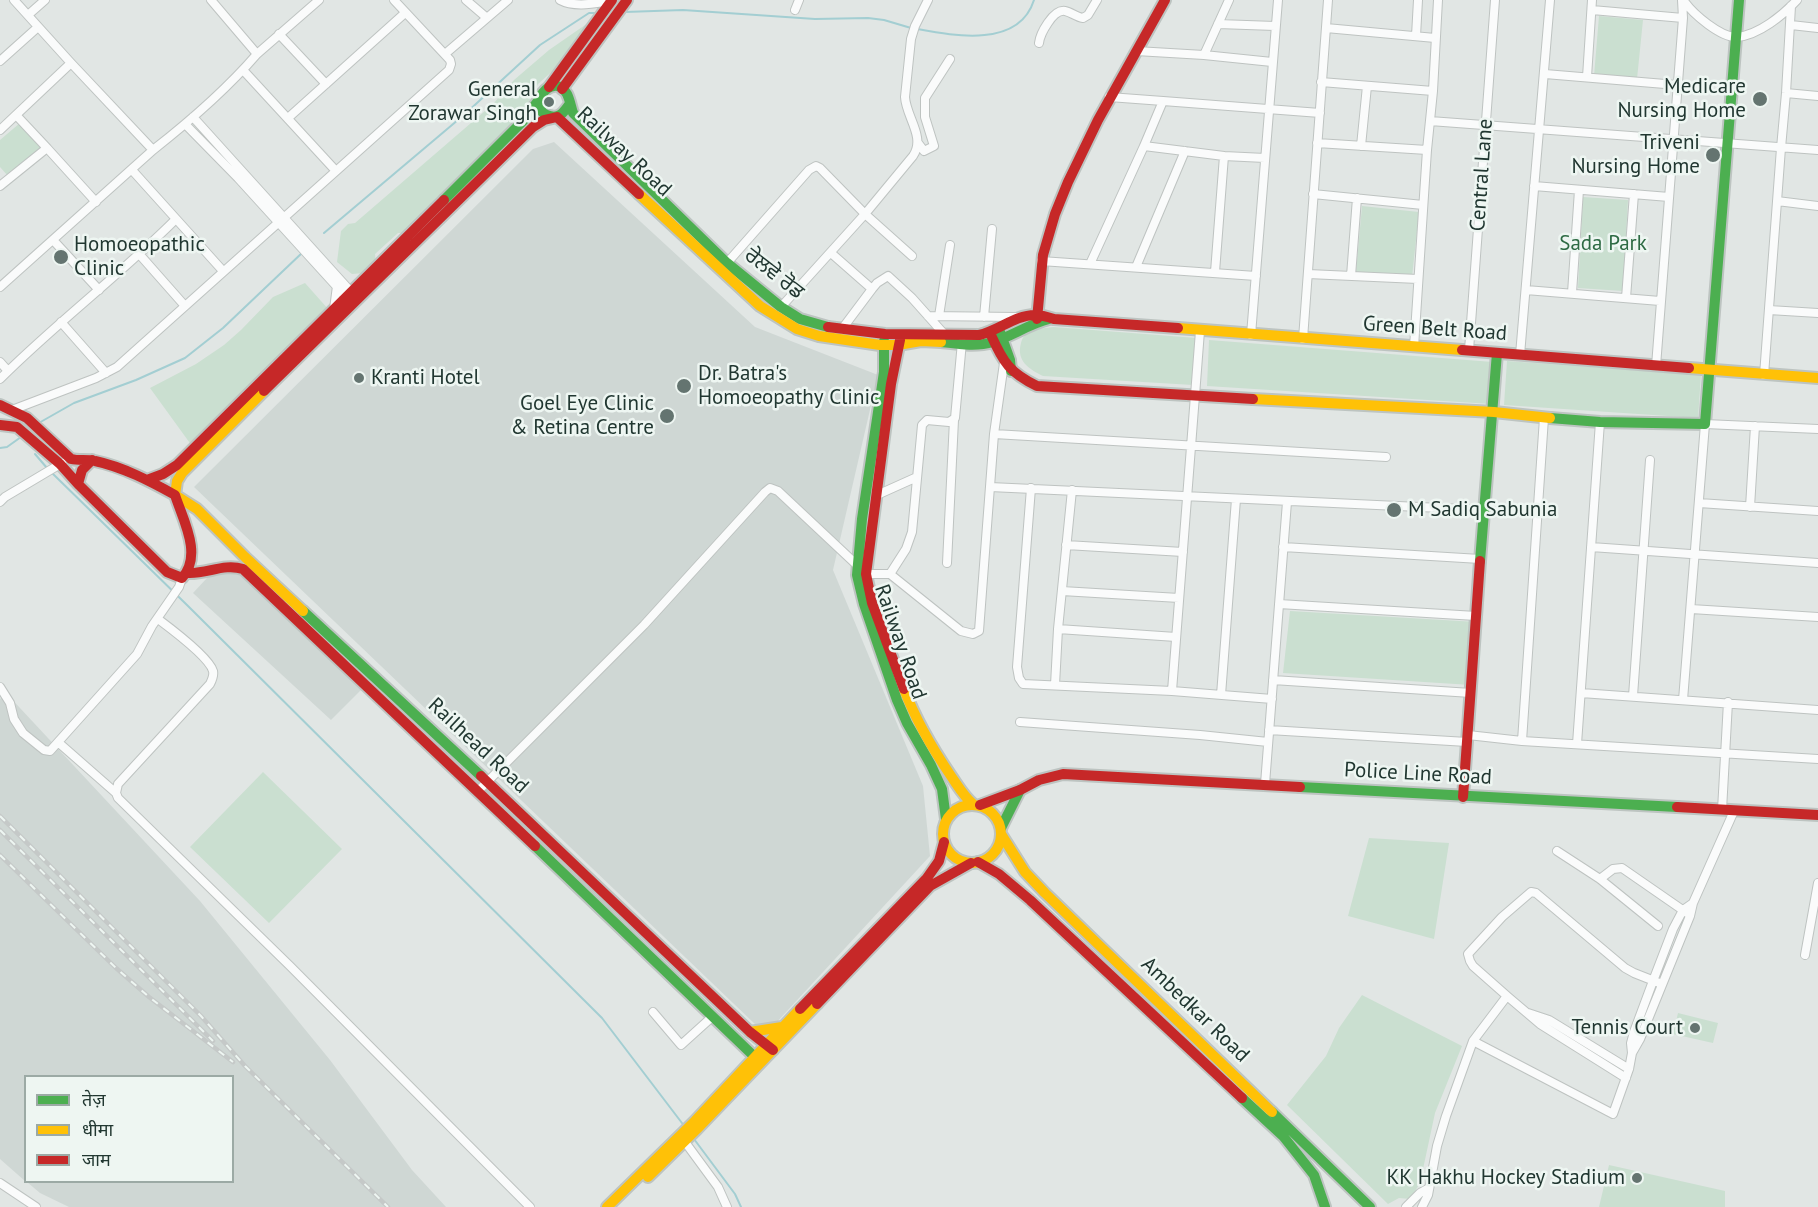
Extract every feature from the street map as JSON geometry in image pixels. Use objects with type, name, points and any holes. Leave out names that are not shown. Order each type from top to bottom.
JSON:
[{"type":"main road","points":[[562,89],[627,0]]},
{"type":"main road","points":[[1165,0],[1109,97],[1064,193],[1041,261],[1037,318],[1022,317],[997,335],[1010,360],[1008,367],[1020,378],[1037,386],[1494,412],[1600,422],[1705,424],[1739,0]]},
{"type":"main road","points":[[147,480],[177,465],[218,431],[334,309],[352,297],[365,279],[523,121],[611,2]]},
{"type":"main road","points":[[538,102],[546,115],[557,117],[566,112],[569,98],[562,89],[549,87]]},
{"type":"main road","name":"ਰੇਲਵੇ ਰੋਡ","points":[[569,105],[573,113],[727,263],[781,307],[800,319],[884,340]]},
{"type":"main road","name":"Railway Road","points":[[175,495],[177,481],[182,473],[218,431],[352,297],[533,127],[544,120],[557,117],[760,306],[776,319],[808,335],[823,339],[922,341],[962,339],[978,345],[1037,318],[1049,319]]},
{"type":"main road","name":"Green Belt Road","points":[[1049,319],[1818,378]]},
{"type":"main road","points":[[962,339],[945,334],[900,340],[891,384],[877,495],[862,570],[914,715],[936,754],[967,799],[992,812],[999,822],[1001,831]]},
{"type":"main road","name":"Railway Road","points":[[884,340],[884,372],[864,508],[862,570],[859,584],[897,700],[942,789],[946,819]]},
{"type":"main road","points":[[1463,797],[1497,353]]},
{"type":"main road","points":[[0,405],[27,418],[57,465],[156,564],[183,579],[192,555],[175,495]]},
{"type":"main road","points":[[0,425],[17,427],[71,459]]},
{"type":"main road","name":"Railhead Road","points":[[71,459],[92,460],[112,465],[147,480],[197,509],[750,1032],[769,1047]]},
{"type":"main road","points":[[78,484],[80,470],[92,460]]},
{"type":"main road","name":"Railhead Road","points":[[183,579],[194,574],[231,566],[243,569],[757,1060]]},
{"type":"main road","points":[[397,716],[407,706]]},
{"type":"main road","name":"Police Line Road","points":[[977,805],[1020,790],[1039,780],[1063,774],[1818,815]]},
{"type":"main road","points":[[695,1124],[930,886],[975,862],[988,858],[997,848],[1001,831],[1020,790]]},
{"type":"main road","points":[[977,805],[965,805],[954,810],[946,819],[943,832],[948,851],[956,858],[975,862],[999,874],[1030,900],[1283,1136],[1314,1175],[1325,1207]]},
{"type":"main road","name":"Ambedkar Road","points":[[1001,831],[1025,872],[1370,1207]]},
{"type":"main road","points":[[769,1047],[782,1026],[927,878],[939,861],[944,842]]},
{"type":"main road","points":[[750,1032],[782,1026]]},
{"type":"main road","points":[[741,1044],[744,1068]]},
{"type":"main road","points":[[617,1207],[685,1138],[744,1068],[757,1060]]},
{"type":"main road","points":[[607,1207],[685,1138]]},
{"type":"street","points":[[14,0],[153,150]]},
{"type":"street","points":[[28,15],[45,0]]},
{"type":"street","points":[[211,0],[256,54]]},
{"type":"street","points":[[0,287],[193,117],[256,54],[319,0]]},
{"type":"street","points":[[12,411],[106,373],[129,357],[449,70],[451,64],[445,54],[394,0]]},
{"type":"street","points":[[466,0],[487,18]]},
{"type":"street","points":[[445,54],[508,0]]},
{"type":"street","points":[[560,0],[574,4],[611,2]]},
{"type":"street","points":[[795,10],[799,0]]},
{"type":"street","points":[[928,0],[911,39],[905,97],[918,143],[923,150],[929,149],[934,144],[925,117],[925,98],[950,59]]},
{"type":"street","points":[[1039,44],[1042,33],[1057,13],[1065,11],[1083,18],[1088,15],[1097,0]]},
{"type":"street","points":[[1204,55],[1229,0]]},
{"type":"street","points":[[1251,335],[1278,0]]},
{"type":"street","points":[[1303,339],[1328,0]]},
{"type":"street","points":[[1416,36],[1418,0]]},
{"type":"street","points":[[1414,347],[1438,0]]},
{"type":"street","name":"Central Lane","points":[[1469,350],[1495,0]]},
{"type":"street","points":[[1520,355],[1551,0]]},
{"type":"street","points":[[1587,77],[1592,0]]},
{"type":"street","points":[[1656,366],[1683,0]]},
{"type":"street","points":[[1683,0],[1690,11],[1700,19],[1721,32],[1736,37],[1757,31],[1794,3]]},
{"type":"street","points":[[1764,375],[1780,148],[1794,3]]},
{"type":"street","points":[[1592,10],[1683,18]]},
{"type":"street","points":[[288,118],[405,13]]},
{"type":"street","points":[[1218,24],[1275,26]]},
{"type":"street","points":[[1791,25],[1818,28]]},
{"type":"street","points":[[0,61],[38,27]]},
{"type":"street","points":[[1326,28],[1435,38]]},
{"type":"street","points":[[279,34],[326,84]]},
{"type":"street","points":[[1136,51],[1272,62]]},
{"type":"street","points":[[0,130],[71,63]]},
{"type":"street","points":[[243,69],[336,171]]},
{"type":"street","points":[[1545,74],[1677,85]]},
{"type":"street","points":[[1321,82],[1433,91]]},
{"type":"street","points":[[1360,146],[1367,86]]},
{"type":"street","points":[[1786,93],[1818,96]]},
{"type":"street","points":[[1109,97],[1320,113]]},
{"type":"street","points":[[1090,264],[1164,101]]},
{"type":"street","points":[[16,115],[96,202]]},
{"type":"street","points":[[193,117],[281,221]]},
{"type":"street","points":[[1431,121],[1818,150]]},
{"type":"street","points":[[185,124],[352,297]]},
{"type":"street","points":[[781,307],[865,214],[913,156],[918,143]]},
{"type":"street","points":[[1317,143],[1426,150]]},
{"type":"street","points":[[1144,146],[1224,156],[1265,158]]},
{"type":"street","points":[[1,184],[47,148]]},
{"type":"street","points":[[1136,267],[1185,152]]},
{"type":"street","points":[[1215,272],[1224,156]]},
{"type":"street","points":[[727,263],[786,195],[816,165],[865,214],[912,256]]},
{"type":"street","points":[[132,170],[223,271]]},
{"type":"street","points":[[1534,186],[1669,197]]},
{"type":"street","points":[[1572,293],[1579,190]]},
{"type":"street","points":[[1313,194],[1423,204]]},
{"type":"street","points":[[1626,298],[1634,194]]},
{"type":"street","points":[[1352,276],[1357,198]]},
{"type":"street","points":[[1777,201],[1818,206]]},
{"type":"street","points":[[0,379],[61,322],[140,255],[176,219]]},
{"type":"street","points":[[984,317],[992,229]]},
{"type":"street","points":[[53,240],[99,290]]},
{"type":"street","points":[[939,316],[950,245]]},
{"type":"street","points":[[831,253],[872,289]]},
{"type":"street","points":[[140,255],[185,306]]},
{"type":"street","points":[[1041,261],[1256,276]]},
{"type":"street","points":[[1308,274],[1418,279]]},
{"type":"street","points":[[842,329],[872,289],[884,278],[890,276],[945,334]]},
{"type":"street","points":[[339,284],[365,279]]},
{"type":"street","points":[[334,309],[339,284]]},
{"type":"street","points":[[1526,290],[1660,301]]},
{"type":"street","points":[[1768,310],[1818,314]]},
{"type":"street","points":[[928,316],[1022,317]]},
{"type":"street","points":[[61,322],[106,373]]},
{"type":"street","points":[[1172,692],[1200,331]]},
{"type":"street","points":[[947,563],[954,420],[962,339]]},
{"type":"street","points":[[0,362],[8,371]]},
{"type":"street","points":[[478,791],[644,625],[770,488],[778,490],[862,570],[890,574],[961,631],[969,634],[978,633],[981,628],[994,434],[1008,367]]},
{"type":"street","points":[[1522,741],[1544,418]]},
{"type":"street","points":[[890,574],[910,539],[924,422],[954,420]]},
{"type":"street","points":[[1577,744],[1600,422]]},
{"type":"street","points":[[1683,700],[1705,424],[1818,429]]},
{"type":"street","points":[[1750,507],[1755,426]]},
{"type":"street","points":[[994,434],[1386,457]]},
{"type":"street","points":[[0,502],[57,465],[71,459]]},
{"type":"street","points":[[1633,696],[1650,460]]},
{"type":"street","points":[[877,495],[917,477]]},
{"type":"street","points":[[990,487],[1484,510]]},
{"type":"street","points":[[1031,488],[1017,674],[1023,684],[1272,699]]},
{"type":"street","points":[[1055,685],[1058,629],[1072,490]]},
{"type":"street","points":[[1221,695],[1236,500]]},
{"type":"street","points":[[1265,784],[1287,502]]},
{"type":"street","points":[[1699,504],[1818,511]]},
{"type":"street","points":[[1066,545],[1183,552]]},
{"type":"street","points":[[1283,547],[1480,559]]},
{"type":"street","points":[[1591,547],[1818,563]]},
{"type":"street","points":[[0,687],[23,733],[44,750],[50,751],[137,654],[183,579]]},
{"type":"street","points":[[1062,591],[1179,598]]},
{"type":"street","points":[[1279,604],[1476,616]]},
{"type":"street","points":[[1691,609],[1818,616]]},
{"type":"street","points":[[116,793],[118,784],[213,678],[213,672],[206,660],[158,619]]},
{"type":"street","points":[[1058,629],[1176,637]]},
{"type":"street","points":[[1273,680],[1471,693]]},
{"type":"street","points":[[1581,693],[1818,710]]},
{"type":"street","points":[[1722,810],[1728,702]]},
{"type":"street","points":[[1020,722],[1268,742]]},
{"type":"street","points":[[1269,730],[1467,738],[1818,759]]},
{"type":"street","points":[[59,743],[116,793],[121,802],[290,966],[530,1207]]},
{"type":"street","points":[[1632,1053],[1640,1039],[1690,916],[1693,903],[1734,811]]},
{"type":"street","points":[[1557,851],[1600,879],[1658,926]]},
{"type":"street","points":[[1600,879],[1613,869],[1622,868],[1690,916]]},
{"type":"street","points":[[1804,955],[1816,908],[1818,883]]},
{"type":"street","points":[[1626,1078],[1540,1024],[1473,966],[1468,954],[1502,917],[1531,892],[1536,893],[1625,968],[1662,984]]},
{"type":"street","points":[[1473,1041],[1612,1114],[1629,1069],[1631,1043],[1653,981],[1673,929],[1683,910],[1693,903]]},
{"type":"street","points":[[1422,1207],[1428,1195],[1437,1146],[1446,1116],[1473,1041],[1507,996]]},
{"type":"street","points":[[653,1012],[683,1045],[712,1017]]},
{"type":"street","points":[[1527,1012],[1549,1020],[1629,1069]]},
{"type":"street","points":[[685,1138],[718,1187],[727,1207]]},
{"type":"street","points":[[0,1183],[36,1207]]},
{"type":"street","points":[[1406,1207],[1420,1193],[1429,1188]]},
{"type":"shaded area","points":[[554,142],[755,327],[878,375],[833,570],[923,786],[930,856],[776,1023],[757,1026],[194,487],[533,149]]},
{"type":"shaded area","points":[[222,569],[243,570],[365,686],[331,720],[193,593],[207,578]]},
{"type":"shaded area","points":[[6,693],[200,901],[330,1060],[412,1170],[446,1207],[69,1207],[40,1193],[28,1183],[234,1183],[234,1075],[24,1075],[24,1180],[0,1159],[0,699]]},
{"type":"green space","points":[[598,16],[566,59],[538,84],[526,107],[499,140],[407,233],[398,233],[375,254],[376,264],[364,273],[352,274],[337,262],[341,231],[348,224],[355,223],[493,104],[514,80],[549,50]]},
{"type":"green space","points":[[1599,16],[1643,20],[1637,79],[1594,76]]},
{"type":"green space","points":[[20,123],[41,147],[8,176],[0,167],[0,140]]},
{"type":"green space","name":"Sada Park","points":[[1583,197],[1628,200],[1623,291],[1578,288]]},
{"type":"green space","points":[[1362,206],[1419,212],[1412,277],[1356,272]]},
{"type":"green space","points":[[305,283],[329,310],[192,446],[150,388],[196,364],[224,345],[273,297]]},
{"type":"green space","points":[[1054,327],[1197,338],[1193,385],[1043,376],[1022,360],[1021,343],[1028,333]]},
{"type":"green space","points":[[1209,340],[1493,362],[1491,404],[1207,386]]},
{"type":"green space","points":[[1507,361],[1701,375],[1698,418],[1504,405]]},
{"type":"green space","points":[[1290,611],[1477,622],[1471,685],[1283,673]]},
{"type":"green space","points":[[263,772],[342,849],[269,923],[190,847]]},
{"type":"green space","points":[[1369,838],[1449,843],[1434,939],[1348,916]]},
{"type":"green space","points":[[1362,995],[1462,1046],[1435,1113],[1420,1183],[1410,1199],[1399,1198],[1388,1204],[1287,1105],[1326,1056],[1339,1028]]},
{"type":"green space","name":"Tennis Court","points":[[1678,1013],[1718,1023],[1713,1043],[1673,1034]]},
{"type":"green space","name":"KK Hakhu Hockey Stadium","points":[[1609,1165],[1725,1191],[1725,1207],[1599,1207]]},
{"type":"waterway","points":[[917,29],[967,36],[1000,32],[1015,26],[1026,15],[1034,0]]},
{"type":"waterway","points":[[625,12],[683,10],[815,19],[868,18],[911,28]]},
{"type":"waterway","points":[[324,233],[465,114],[540,45],[589,13],[598,13]]},
{"type":"waterway","points":[[37,424],[74,403],[136,380],[185,358],[223,328],[303,252]]},
{"type":"waterway","points":[[0,448],[7,447],[21,437]]},
{"type":"waterway","points":[[35,454],[47,468]]},
{"type":"waterway","points":[[51,472],[602,1018],[685,1127]]},
{"type":"waterway","points":[[694,1139],[735,1194],[741,1207]]},
{"type":"railway","points":[[0,816],[201,1016],[245,1066],[388,1207]]},
{"type":"railway","points":[[0,830],[213,1041]]},
{"type":"railway","points":[[0,855],[116,968],[149,997],[233,1062]]},
{"type":"traffic: fast","points":[[1550,418],[1600,422],[1705,424],[1739,0]]},
{"type":"traffic: fast","points":[[569,105],[556,117],[542,112],[539,106],[540,99],[548,88],[561,87],[567,94],[573,113],[727,263],[781,307],[800,319],[828,327]]},
{"type":"traffic: fast","points":[[444,200],[523,121],[538,101]]},
{"type":"traffic: fast","points":[[941,342],[967,345],[987,344],[1049,319]]},
{"type":"traffic: fast","points":[[1000,332],[1010,360],[1011,371]]},
{"type":"traffic: fast","points":[[884,341],[884,372],[862,519],[857,575],[864,604],[897,700],[942,789],[946,819]]},
{"type":"traffic: fast","points":[[1480,561],[1497,353]]},
{"type":"traffic: fast","points":[[303,611],[481,776]]},
{"type":"traffic: fast","points":[[1300,787],[1677,807]]},
{"type":"traffic: fast","points":[[1001,828],[1020,790]]},
{"type":"traffic: fast","points":[[535,846],[760,1062]]},
{"type":"traffic: fast","points":[[1242,1098],[1283,1136],[1314,1175],[1325,1207]]},
{"type":"traffic: fast","points":[[1272,1112],[1370,1207]]},
{"type":"traffic: slow","points":[[639,194],[760,306],[797,329],[819,336],[880,345],[921,341],[941,342]]},
{"type":"traffic: slow","points":[[1178,328],[1462,350]]},
{"type":"traffic: slow","points":[[1689,368],[1818,378]]},
{"type":"traffic: slow","points":[[264,391],[182,473],[177,481],[175,495],[197,509],[303,611]]},
{"type":"traffic: slow","points":[[1253,399],[1494,412],[1550,418]]},
{"type":"traffic: slow","points":[[904,689],[931,745],[961,791],[974,805]]},
{"type":"traffic: slow","points":[[972,805],[983,807],[996,818],[1001,834],[999,845],[988,858],[972,863],[961,861],[948,850],[943,834],[945,823],[956,810],[972,805]]},
{"type":"traffic: slow","points":[[1001,834],[1025,872],[1045,893],[1272,1112]]},
{"type":"traffic: slow","points":[[648,1177],[817,1004]]},
{"type":"traffic: slow","points":[[607,1207],[695,1121],[800,1009]]},
{"type":"traffic: slow","points":[[750,1032],[782,1027]]},
{"type":"traffic: jam","points":[[549,87],[612,0]]},
{"type":"traffic: jam","points":[[562,89],[627,0]]},
{"type":"traffic: jam","points":[[1037,319],[1043,255],[1055,214],[1098,120],[1165,0]]},
{"type":"traffic: jam","points":[[264,391],[533,127],[544,120],[557,117],[639,194]]},
{"type":"traffic: jam","points":[[147,480],[177,465],[444,200]]},
{"type":"traffic: jam","points":[[828,327],[885,334],[979,335],[1020,318],[1035,315],[1054,319],[1178,328]]},
{"type":"traffic: jam","points":[[991,335],[1008,366],[1037,386],[1253,399]]},
{"type":"traffic: jam","points":[[900,340],[891,384],[866,574],[872,603],[904,689]]},
{"type":"traffic: jam","points":[[1462,350],[1689,368]]},
{"type":"traffic: jam","points":[[0,405],[27,418],[71,459],[92,460],[116,467],[175,495],[191,548],[191,559],[182,578],[167,572],[78,484],[82,470],[92,460]]},
{"type":"traffic: jam","points":[[0,425],[17,427],[60,464],[78,484]]},
{"type":"traffic: jam","points":[[1463,797],[1480,561]]},
{"type":"traffic: jam","points":[[188,573],[229,567],[243,569],[535,846]]},
{"type":"traffic: jam","points":[[980,805],[1039,780],[1063,774],[1300,787]]},
{"type":"traffic: jam","points":[[481,776],[750,1032],[773,1050]]},
{"type":"traffic: jam","points":[[1677,807],[1818,815]]},
{"type":"traffic: jam","points":[[800,1009],[927,878],[939,861],[944,842]]},
{"type":"traffic: jam","points":[[978,862],[999,874],[1030,900],[1242,1098]]},
{"type":"traffic: jam","points":[[817,1004],[930,886],[971,863]]},
{"type":"place","name":"Medicare Nursing Home","points":[[1760,99]]},
{"type":"place","name":"General Zorawar Singh","points":[[549,102]]},
{"type":"place","name":"Triveni Nursing Home","points":[[1713,155]]},
{"type":"place","name":"Homoeopathic Clinic","points":[[61,257]]},
{"type":"place","name":"Kranti Hotel","points":[[359,378]]},
{"type":"place","name":"Dr. Batra's Homoeopathy Clinic","points":[[684,386]]},
{"type":"place","name":"Goel Eye Clinic & Retina Centre","points":[[667,416]]},
{"type":"place","name":"M Sadiq Sabunia","points":[[1394,510]]},
{"type":"place","name":"Tennis Court","points":[[1695,1028]]},
{"type":"place","name":"KK Hakhu Hockey Stadium","points":[[1637,1178]]}]
